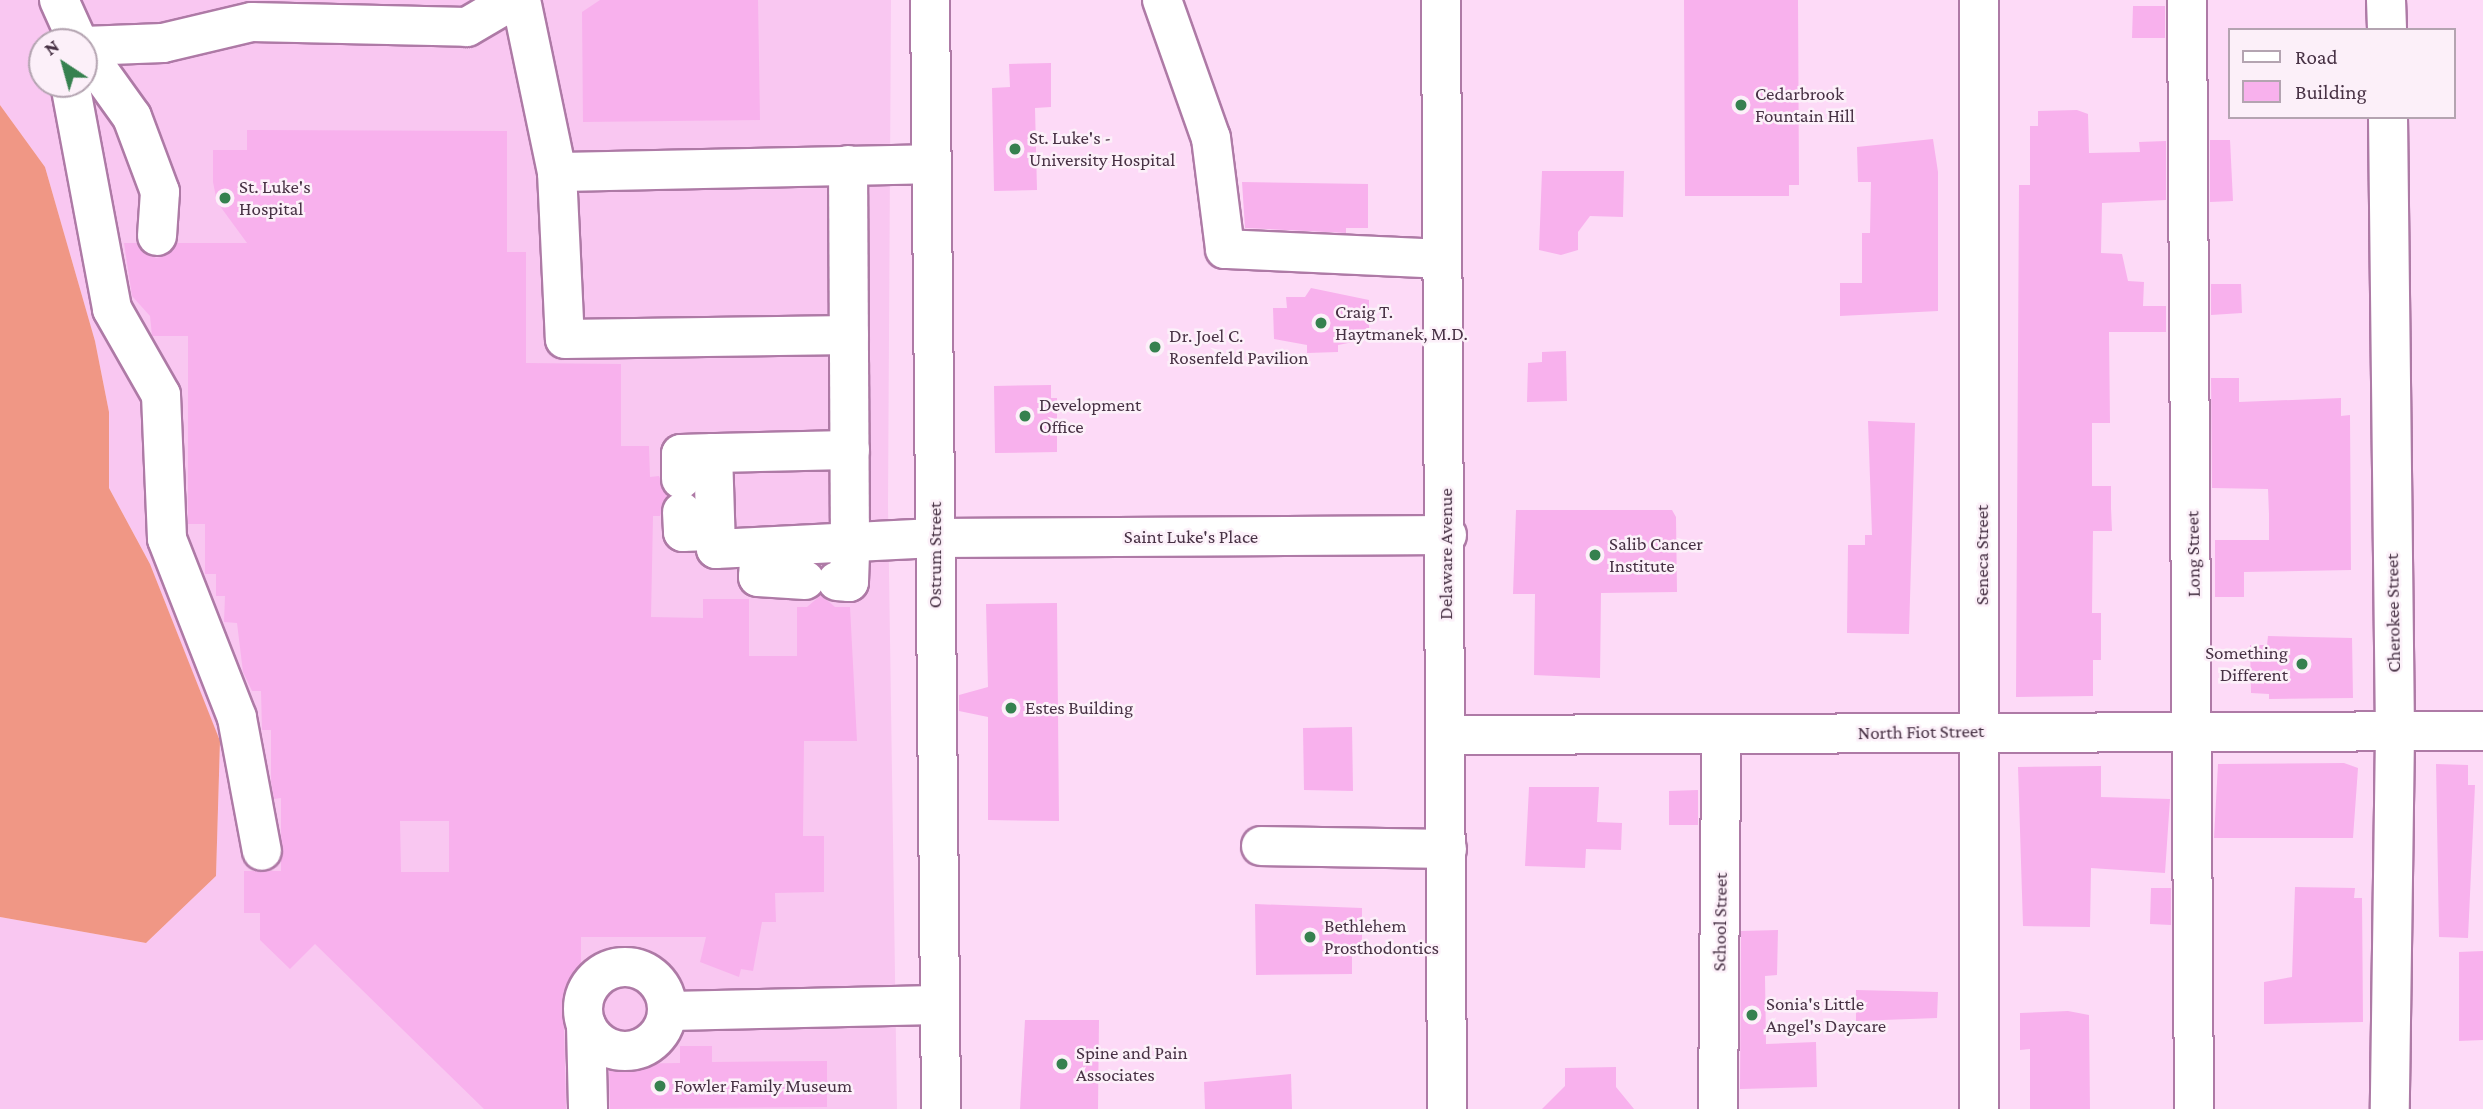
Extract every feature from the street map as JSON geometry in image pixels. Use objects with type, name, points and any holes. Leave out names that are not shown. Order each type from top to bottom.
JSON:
[{"type":"street","points":[[59,0],[72,28]]},
{"type":"street","points":[[98,47],[163,43],[253,11],[432,12],[467,27],[513,0]]},
{"type":"street","points":[[521,0],[556,172],[565,339],[849,335]]},
{"type":"street","name":"Ostrum Street","points":[[930,0],[941,1109]]},
{"type":"street","points":[[1162,0],[1211,138],[1225,249],[1443,259]]},
{"type":"street","name":"Delaware Avenue","points":[[1441,0],[1447,535],[1447,1109]]},
{"type":"street","name":"Seneca Street","points":[[1979,0],[1982,732],[1979,1109]]},
{"type":"street","name":"Long Street","points":[[2187,0],[2194,735],[2194,1109]]},
{"type":"street","points":[[2386,0],[2387,28]]},
{"type":"street","points":[[98,68],[132,117],[160,192],[157,236]]},
{"type":"street","points":[[73,98],[112,309],[161,395],[167,539],[237,718],[262,850]]},
{"type":"street","name":"Cherokee Street","points":[[2388,119],[2395,734],[2390,1109]]},
{"type":"street","points":[[556,172],[932,164]]},
{"type":"street","points":[[760,548],[758,578],[849,582],[848,165]]},
{"type":"street","points":[[713,453],[715,531],[683,531],[681,454],[713,453],[850,450]]},
{"type":"street","name":"Saint Luke's Place","points":[[715,531],[716,549],[850,545],[935,538],[1447,535]]},
{"type":"street","name":"North Fiot Street","points":[[1447,735],[1982,732],[2194,735],[2483,731]]},
{"type":"street","name":"School Street","points":[[1718,1109],[1721,735]]},
{"type":"street","points":[[1261,846],[1447,849]]},
{"type":"street","points":[[586,1026],[605,1046],[633,1051],[657,1037],[668,1011],[661,985],[651,975],[639,969],[612,969],[600,975],[585,997],[588,1109]]},
{"type":"street","points":[[668,1011],[939,1005]]},
{"type":"shaded area","points":[[0,0],[891,0],[888,505],[897,1109],[0,1109],[0,917],[146,943],[216,876],[220,742],[150,564],[109,488],[109,412],[95,341],[45,167],[0,105]]},
{"type":"shaded area","points":[[0,105],[45,167],[95,341],[109,412],[109,488],[150,564],[220,741],[216,876],[146,943],[0,917]]},
{"type":"building","points":[[600,0],[758,0],[760,120],[583,122],[582,12]]},
{"type":"building","name":"Cedarbrook Fountain Hill","points":[[1684,0],[1798,0],[1799,185],[1789,185],[1789,196],[1685,196]]},
{"type":"building","points":[[2133,6],[2165,6],[2165,38],[2132,38]]},
{"type":"building","name":"St. Luke's - University Hospital","points":[[1051,63],[1051,107],[1035,108],[1037,190],[994,191],[992,88],[1010,87],[1009,64]]},
{"type":"building","points":[[2077,110],[2088,114],[2089,153],[2140,152],[2139,142],[2166,141],[2166,200],[2102,203],[2101,253],[2122,254],[2128,281],[2144,282],[2143,306],[2166,306],[2166,332],[2109,332],[2110,423],[2092,423],[2092,486],[2111,486],[2112,531],[2093,531],[2092,613],[2101,613],[2101,660],[2093,660],[2093,696],[2016,697],[2019,185],[2030,185],[2030,126],[2038,126],[2038,111]]},
{"type":"building","points":[[247,130],[507,131],[507,252],[526,252],[526,363],[621,364],[621,446],[649,446],[650,477],[659,476],[668,496],[660,516],[653,516],[651,617],[703,618],[703,599],[749,599],[749,656],[797,656],[797,607],[807,607],[821,595],[835,607],[850,607],[857,741],[804,741],[803,836],[824,836],[824,892],[775,893],[776,922],[762,922],[753,971],[741,969],[739,977],[700,962],[706,937],[581,937],[581,1004],[567,1014],[564,1026],[566,1109],[484,1109],[315,944],[290,969],[260,940],[260,913],[244,913],[244,871],[281,871],[281,798],[274,799],[271,782],[271,730],[262,730],[261,691],[252,691],[243,672],[237,623],[224,622],[225,596],[216,596],[216,574],[205,574],[205,524],[188,524],[188,336],[152,336],[150,316],[132,296],[124,243],[137,243],[156,258],[167,255],[177,243],[247,243],[217,202],[213,182],[213,150],[247,150]],"holes":[[[400,821],[449,821],[449,872],[401,872]]]},
{"type":"building","points":[[1933,139],[1938,172],[1938,311],[1840,316],[1840,283],[1862,283],[1862,233],[1870,233],[1871,182],[1858,182],[1857,147]]},
{"type":"building","points":[[2210,140],[2230,140],[2233,201],[2210,202]]},
{"type":"building","points":[[1542,171],[1624,171],[1623,217],[1590,216],[1578,232],[1578,250],[1561,255],[1539,250]]},
{"type":"building","points":[[1242,182],[1368,184],[1368,228],[1346,228],[1346,233],[1245,228]]},
{"type":"building","points":[[2211,284],[2241,284],[2242,313],[2211,315]]},
{"type":"building","name":"Craig T. Haytmanek, M.D.","points":[[1311,288],[1369,300],[1369,339],[1338,345],[1338,352],[1307,353],[1307,345],[1274,339],[1273,308],[1287,308],[1286,297],[1305,297]]},
{"type":"building","points":[[1566,351],[1567,401],[1527,402],[1528,363],[1542,362],[1542,352]]},
{"type":"building","points":[[2211,378],[2239,378],[2239,402],[2341,398],[2341,416],[2350,415],[2351,570],[2244,572],[2244,597],[2215,597],[2215,540],[2269,540],[2269,514],[2268,489],[2212,488]]},
{"type":"building","name":"Development Office","points":[[1051,385],[1051,398],[1057,398],[1057,452],[995,453],[994,386]]},
{"type":"building","points":[[1868,421],[1915,423],[1909,634],[1847,633],[1848,545],[1865,545],[1865,535],[1872,535]]},
{"type":"building","name":"Salib Cancer Institute","points":[[1516,510],[1672,510],[1676,517],[1677,592],[1601,593],[1600,678],[1534,675],[1535,594],[1513,594]]},
{"type":"building","name":"Estes Building","points":[[1057,603],[1059,821],[988,820],[988,717],[959,711],[959,695],[988,687],[986,604]]},
{"type":"building","name":"Something Different","points":[[2268,636],[2352,638],[2353,698],[2269,699],[2269,694],[2251,693],[2250,645],[2267,645]]},
{"type":"building","points":[[1352,727],[1353,791],[1304,790],[1303,728]]},
{"type":"building","points":[[2344,763],[2358,768],[2353,838],[2214,838],[2218,764]]},
{"type":"building","points":[[2436,764],[2468,765],[2468,785],[2475,785],[2468,938],[2439,937]]},
{"type":"building","points":[[2101,766],[2101,797],[2170,799],[2165,873],[2091,868],[2090,927],[2023,926],[2018,767]]},
{"type":"building","points":[[1529,787],[1599,787],[1597,822],[1622,823],[1621,850],[1586,849],[1585,868],[1525,866]]},
{"type":"building","points":[[1698,790],[1698,825],[1669,825],[1669,791]]},
{"type":"building","points":[[2295,887],[2355,888],[2354,898],[2362,898],[2363,1022],[2264,1024],[2264,982],[2292,977]]},
{"type":"building","points":[[2151,888],[2171,888],[2171,925],[2150,924]]},
{"type":"building","name":"Bethlehem Prosthodontics","points":[[1255,904],[1362,908],[1362,947],[1352,948],[1352,974],[1256,975]]},
{"type":"building","name":"Sonia's Little Angel's Daycare","points":[[1778,930],[1777,975],[1765,976],[1766,1044],[1816,1042],[1817,1087],[1740,1089],[1741,931]]},
{"type":"building","points":[[2483,951],[2483,1040],[2459,1041],[2459,952]]},
{"type":"building","points":[[1856,990],[1938,992],[1937,1018],[1856,1021]]},
{"type":"building","points":[[2068,1011],[2089,1015],[2090,1109],[2030,1109],[2030,1049],[2020,1050],[2020,1013]]},
{"type":"building","name":"Spine and Pain Associates","points":[[1025,1020],[1099,1020],[1098,1109],[1020,1109]]},
{"type":"building","points":[[680,1046],[712,1046],[712,1062],[827,1061],[827,1107],[610,1109],[609,1064],[680,1063]]},
{"type":"building","points":[[1616,1067],[1616,1087],[1634,1109],[1542,1109],[1565,1086],[1565,1068]]},
{"type":"building","points":[[1291,1074],[1292,1109],[1205,1109],[1204,1082]]},
{"type":"place","name":"Cedarbrook Fountain Hill","points":[[1741,105]]},
{"type":"place","name":"St. Luke's - University Hospital","points":[[1015,149]]},
{"type":"place","name":"St. Luke's Hospital","points":[[225,198]]},
{"type":"place","name":"Craig T. Haytmanek, M.D.","points":[[1321,323]]},
{"type":"place","name":"Dr. Joel C. Rosenfeld Pavilion","points":[[1155,347]]},
{"type":"place","name":"Development Office","points":[[1025,416]]},
{"type":"place","name":"Salib Cancer Institute","points":[[1595,555]]},
{"type":"place","name":"Something Different","points":[[2302,664]]},
{"type":"place","name":"Estes Building","points":[[1011,708]]},
{"type":"place","name":"Bethlehem Prosthodontics","points":[[1310,937]]},
{"type":"place","name":"Sonia's Little Angel's Daycare","points":[[1752,1015]]},
{"type":"place","name":"Spine and Pain Associates","points":[[1062,1064]]},
{"type":"place","name":"Fowler Family Museum","points":[[660,1086]]}]
